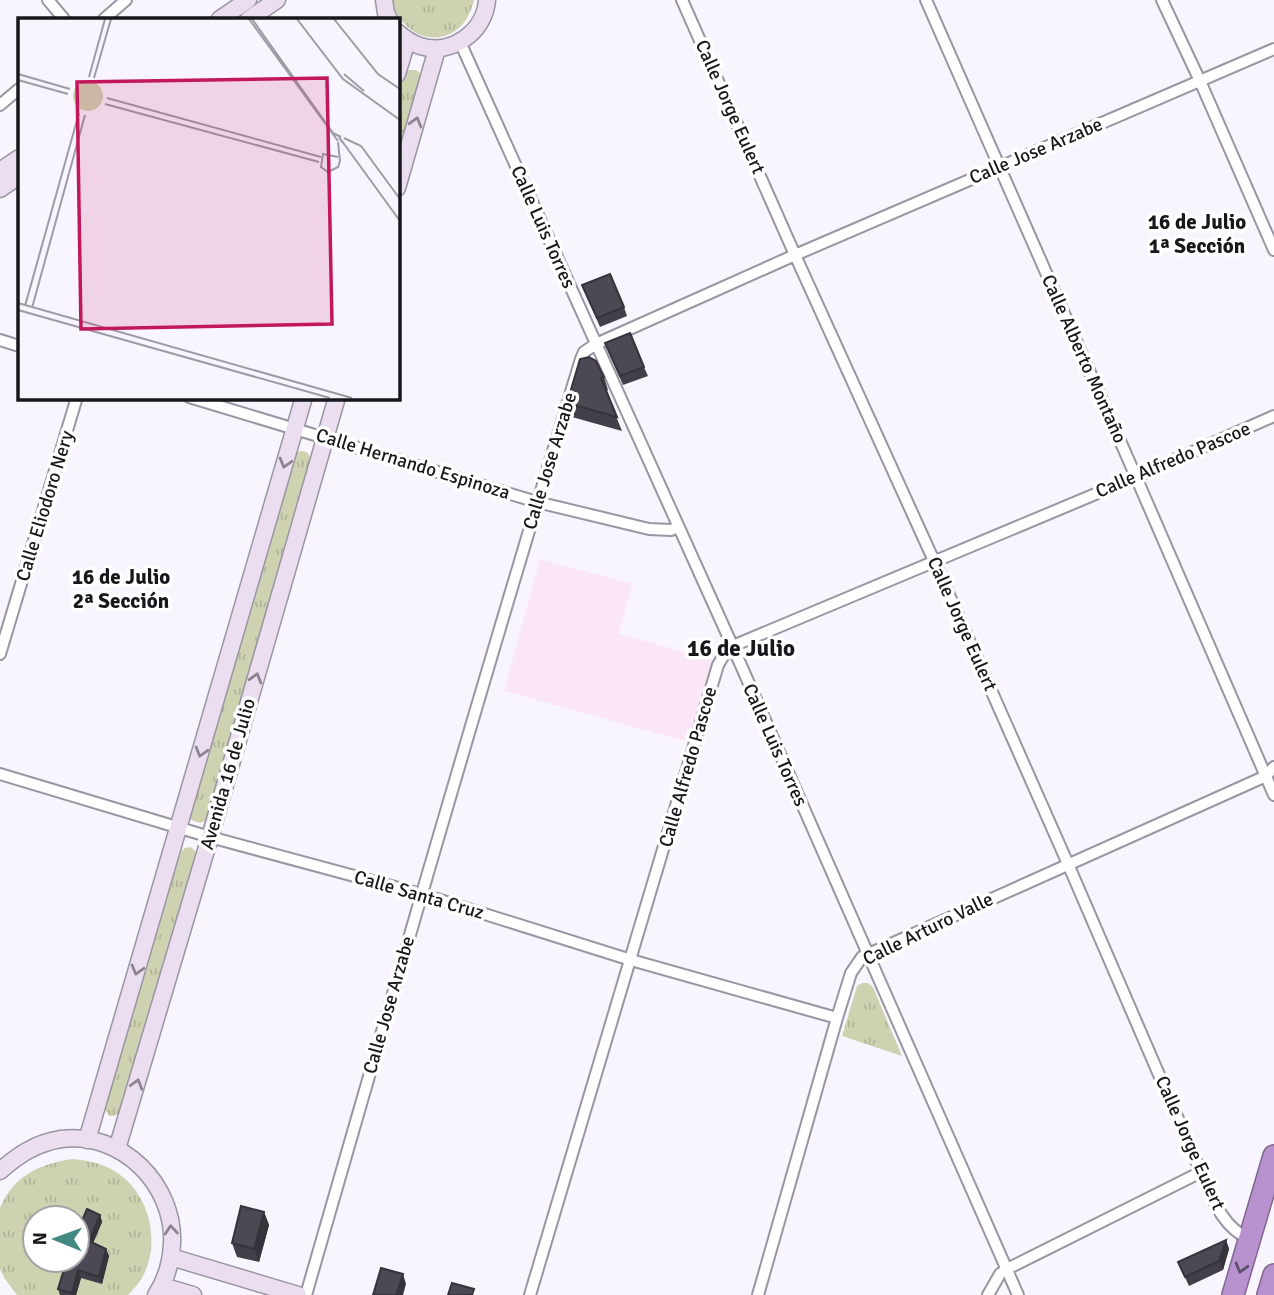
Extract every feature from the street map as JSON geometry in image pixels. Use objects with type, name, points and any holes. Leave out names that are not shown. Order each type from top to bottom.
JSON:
[{"type":"highway","points":[[1233,1295],[1274,1156]]},
{"type":"highway","points":[[1268,1295],[1274,1275]]},
{"type":"street","points":[[48,0],[63,18]]},
{"type":"street","points":[[105,18],[126,0]]},
{"type":"street","points":[[221,18],[248,0]]},
{"type":"street","points":[[250,18],[277,0]]},
{"type":"street","points":[[384,0],[388,18]]},
{"type":"street","points":[[399,59],[402,36],[422,47],[438,49],[460,43],[481,21],[487,0]]},
{"type":"street","name":"Calle Jorge Eulert","points":[[682,0],[934,561],[1217,1208],[1241,1235],[1250,1238]]},
{"type":"street","name":"Calle Alberto Montaño","points":[[926,0],[1274,796]]},
{"type":"street","points":[[1162,0],[1274,250]]},
{"type":"street","name":"Calle Luis Torres","points":[[460,43],[732,645],[1018,1295]]},
{"type":"street","name":"Calle Jose Arzabe","points":[[306,1295],[421,894],[584,352],[596,344],[795,256],[1274,48]]},
{"type":"street","points":[[399,181],[438,49]]},
{"type":"street","points":[[0,105],[18,90]]},
{"type":"street","points":[[0,171],[18,159]]},
{"type":"street","points":[[0,189],[18,177]]},
{"type":"street","points":[[0,340],[18,346]]},
{"type":"street","name":"Calle Eliodoro Nery","points":[[0,654],[76,399]]},
{"type":"street","name":"Calle Hernando Espinoza","points":[[196,399],[537,502],[649,529],[671,530],[678,527]]},
{"type":"street","name":"Avenida 16 de Julio","points":[[87,1140],[303,399]]},
{"type":"street","name":"Avenida 16 de Julio","points":[[117,1149],[336,399]]},
{"type":"street","name":"Calle Alfredo Pascoe","points":[[530,1295],[718,665],[724,653],[732,645],[1136,477],[1274,416]]},
{"type":"street","name":"Calle Arturo Valle","points":[[758,1295],[837,1018],[851,973],[857,963],[867,955],[1266,776],[1274,767]]},
{"type":"street","name":"Calle Santa Cruz","points":[[0,774],[210,837],[421,894],[631,960],[837,1018]]},
{"type":"street","points":[[0,1171],[16,1157],[38,1145],[62,1139],[87,1140],[117,1149],[143,1167],[158,1186],[168,1209],[173,1233],[171,1257],[159,1290],[193,1295]]},
{"type":"street","points":[[988,1295],[1000,1274],[1007,1269],[1201,1172]]},
{"type":"street","points":[[171,1257],[298,1295]]},
{"type":"shaded area","points":[[540,559],[632,584],[619,634],[714,660],[692,743],[504,691]]},
{"type":"green space","points":[[392,0],[474,1],[461,26],[440,37],[430,37],[410,29],[402,21]]},
{"type":"green space","points":[[416,70],[422,75],[399,162],[399,84],[402,73]]},
{"type":"green space","points":[[302,451],[307,452],[312,461],[209,819],[197,822],[190,819],[189,812],[292,457]]},
{"type":"green space","points":[[191,847],[196,857],[119,1113],[109,1116],[104,1108],[181,852]]},
{"type":"green space","points":[[862,983],[873,987],[902,1056],[842,1036],[857,986]]},
{"type":"green space","points":[[72,1159],[109,1168],[134,1188],[142,1201],[148,1216],[151,1247],[142,1278],[128,1295],[17,1295],[5,1279],[0,1269],[0,1208],[5,1197],[20,1180],[28,1173],[49,1164]]},
{"type":"building","points":[[610,274],[624,307],[597,318],[582,285]]},
{"type":"building","points":[[630,333],[644,367],[620,376],[605,343]]},
{"type":"building","points":[[589,357],[596,361],[604,377],[601,378],[617,417],[567,403],[580,359]]},
{"type":"building","points":[[241,1206],[264,1212],[254,1249],[232,1243]]},
{"type":"building","points":[[91,1211],[100,1215],[91,1236]]},
{"type":"building","points":[[1226,1240],[1219,1261],[1185,1277],[1178,1262]]},
{"type":"building","points":[[91,1242],[106,1249],[99,1277],[90,1274]]},
{"type":"building","points":[[381,1268],[403,1274],[396,1295],[373,1295]]},
{"type":"building","points":[[63,1274],[77,1274],[72,1293],[58,1289]]},
{"type":"building","points":[[452,1283],[474,1289],[472,1295],[448,1295]]},
{"type":"district","name":"16 de Julio 1ª Sección","points":[[1197,234]]},
{"type":"district","name":"16 de Julio 2ª Sección","points":[[121,589]]},
{"type":"district","name":"16 de Julio","points":[[741,648]]}]
